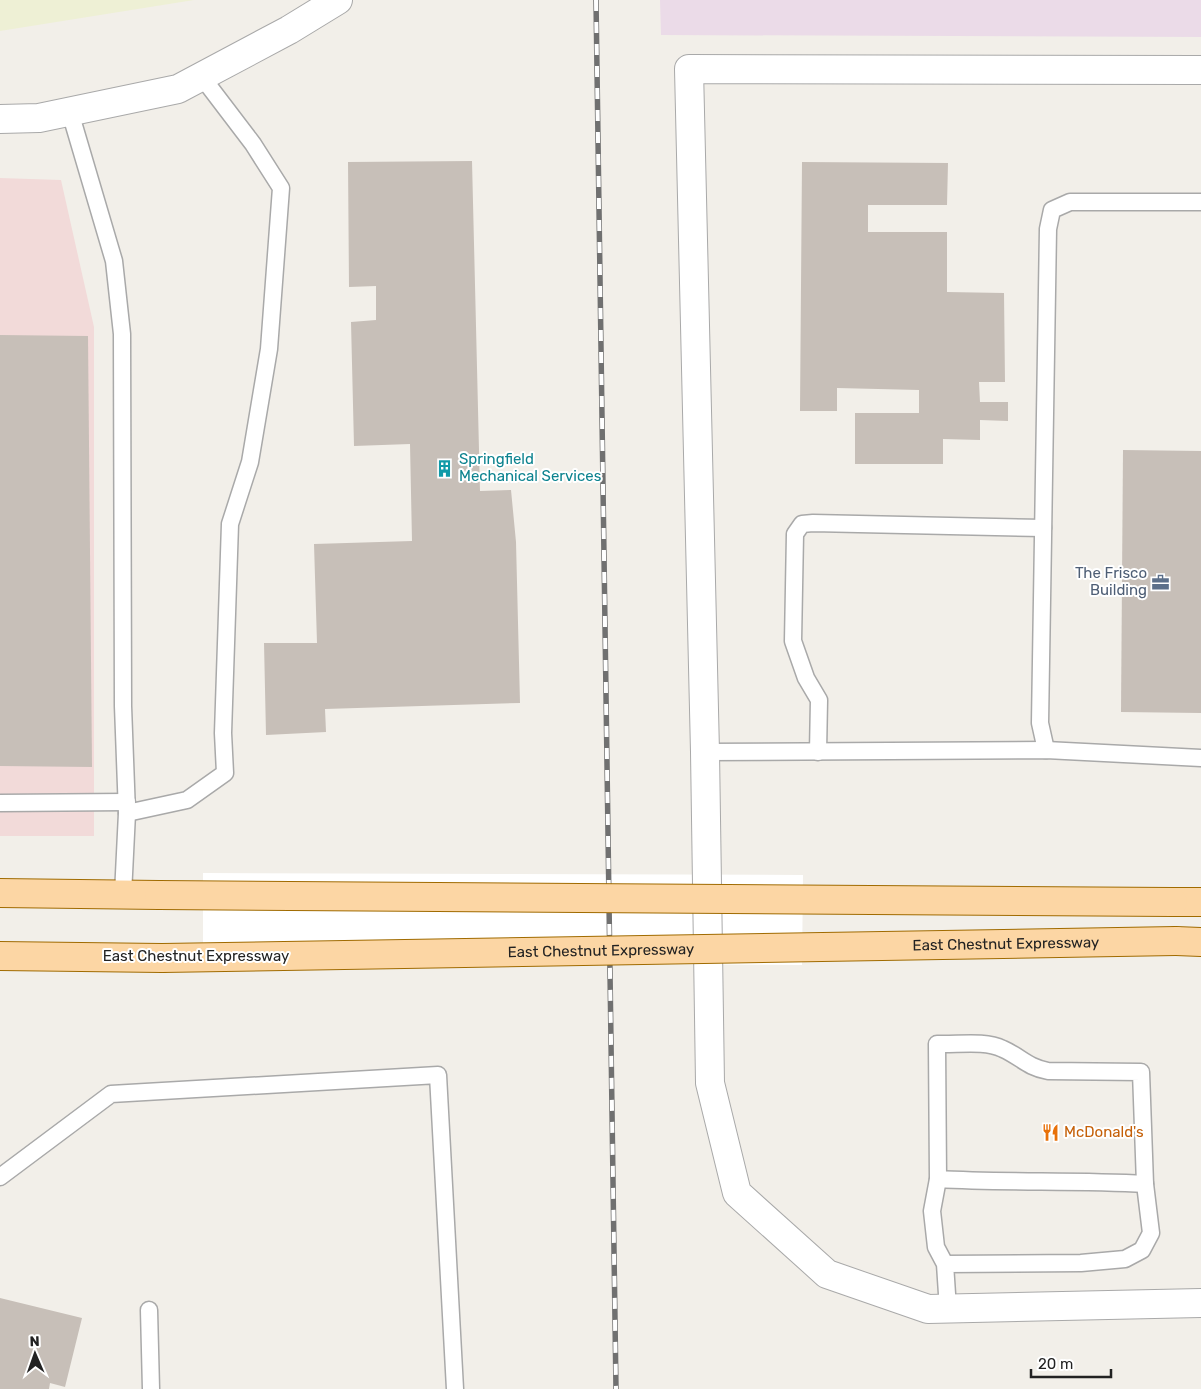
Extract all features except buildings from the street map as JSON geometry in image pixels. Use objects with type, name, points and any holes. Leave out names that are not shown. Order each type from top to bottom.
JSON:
[{"type":"main road","points":[[0,893],[1201,902]]},
{"type":"main road","name":"East Chestnut Expressway","points":[[0,956],[162,958],[1188,941]]},
{"type":"street","points":[[0,119],[39,118],[178,89],[289,30],[338,0]]},
{"type":"street","points":[[1201,70],[689,69],[710,1083],[737,1193],[827,1274],[928,1309],[1201,1303]]},
{"type":"lane","points":[[0,803],[127,808],[187,800],[225,774],[223,733],[230,524],[250,462],[269,349],[281,188],[252,144],[202,77]]},
{"type":"lane","points":[[70,112],[114,261],[122,334],[123,696],[127,808],[123,894]]},
{"type":"lane","points":[[1046,750],[1040,723],[1048,229],[1052,210],[1070,202],[1201,202]]},
{"type":"lane","points":[[818,752],[819,700],[806,678],[793,641],[795,534],[802,524],[1043,528]]},
{"type":"lane","points":[[704,752],[1046,750],[1201,758]]},
{"type":"lane","points":[[945,1264],[1081,1262],[1125,1259],[1142,1250],[1151,1233],[1145,1184],[1141,1072],[1048,1072],[1034,1068],[1003,1049],[988,1044],[938,1044],[938,1179],[932,1211],[936,1248],[945,1264],[948,1309]]},
{"type":"lane","points":[[0,1177],[110,1094],[438,1075],[455,1389]]},
{"type":"lane","points":[[938,1179],[1145,1184]]},
{"type":"lane","points":[[149,1310],[151,1389]]},
{"type":"shaded area","points":[[660,0],[1201,0],[1201,37],[661,35]]},
{"type":"shaded area","points":[[0,178],[61,180],[94,327],[94,836],[0,836]]},
{"type":"green space","points":[[0,0],[194,0],[0,31]]},
{"type":"pier","points":[[203,873],[803,875],[802,965],[203,962]]},
{"type":"railway","points":[[596,0],[616,1389]]},
{"type":"place","name":"Springfield Mechanical Services","points":[[445,468]]},
{"type":"place","name":"The Frisco Building","points":[[1161,582]]},
{"type":"place","name":"McDonald's","points":[[1050,1132]]}]
